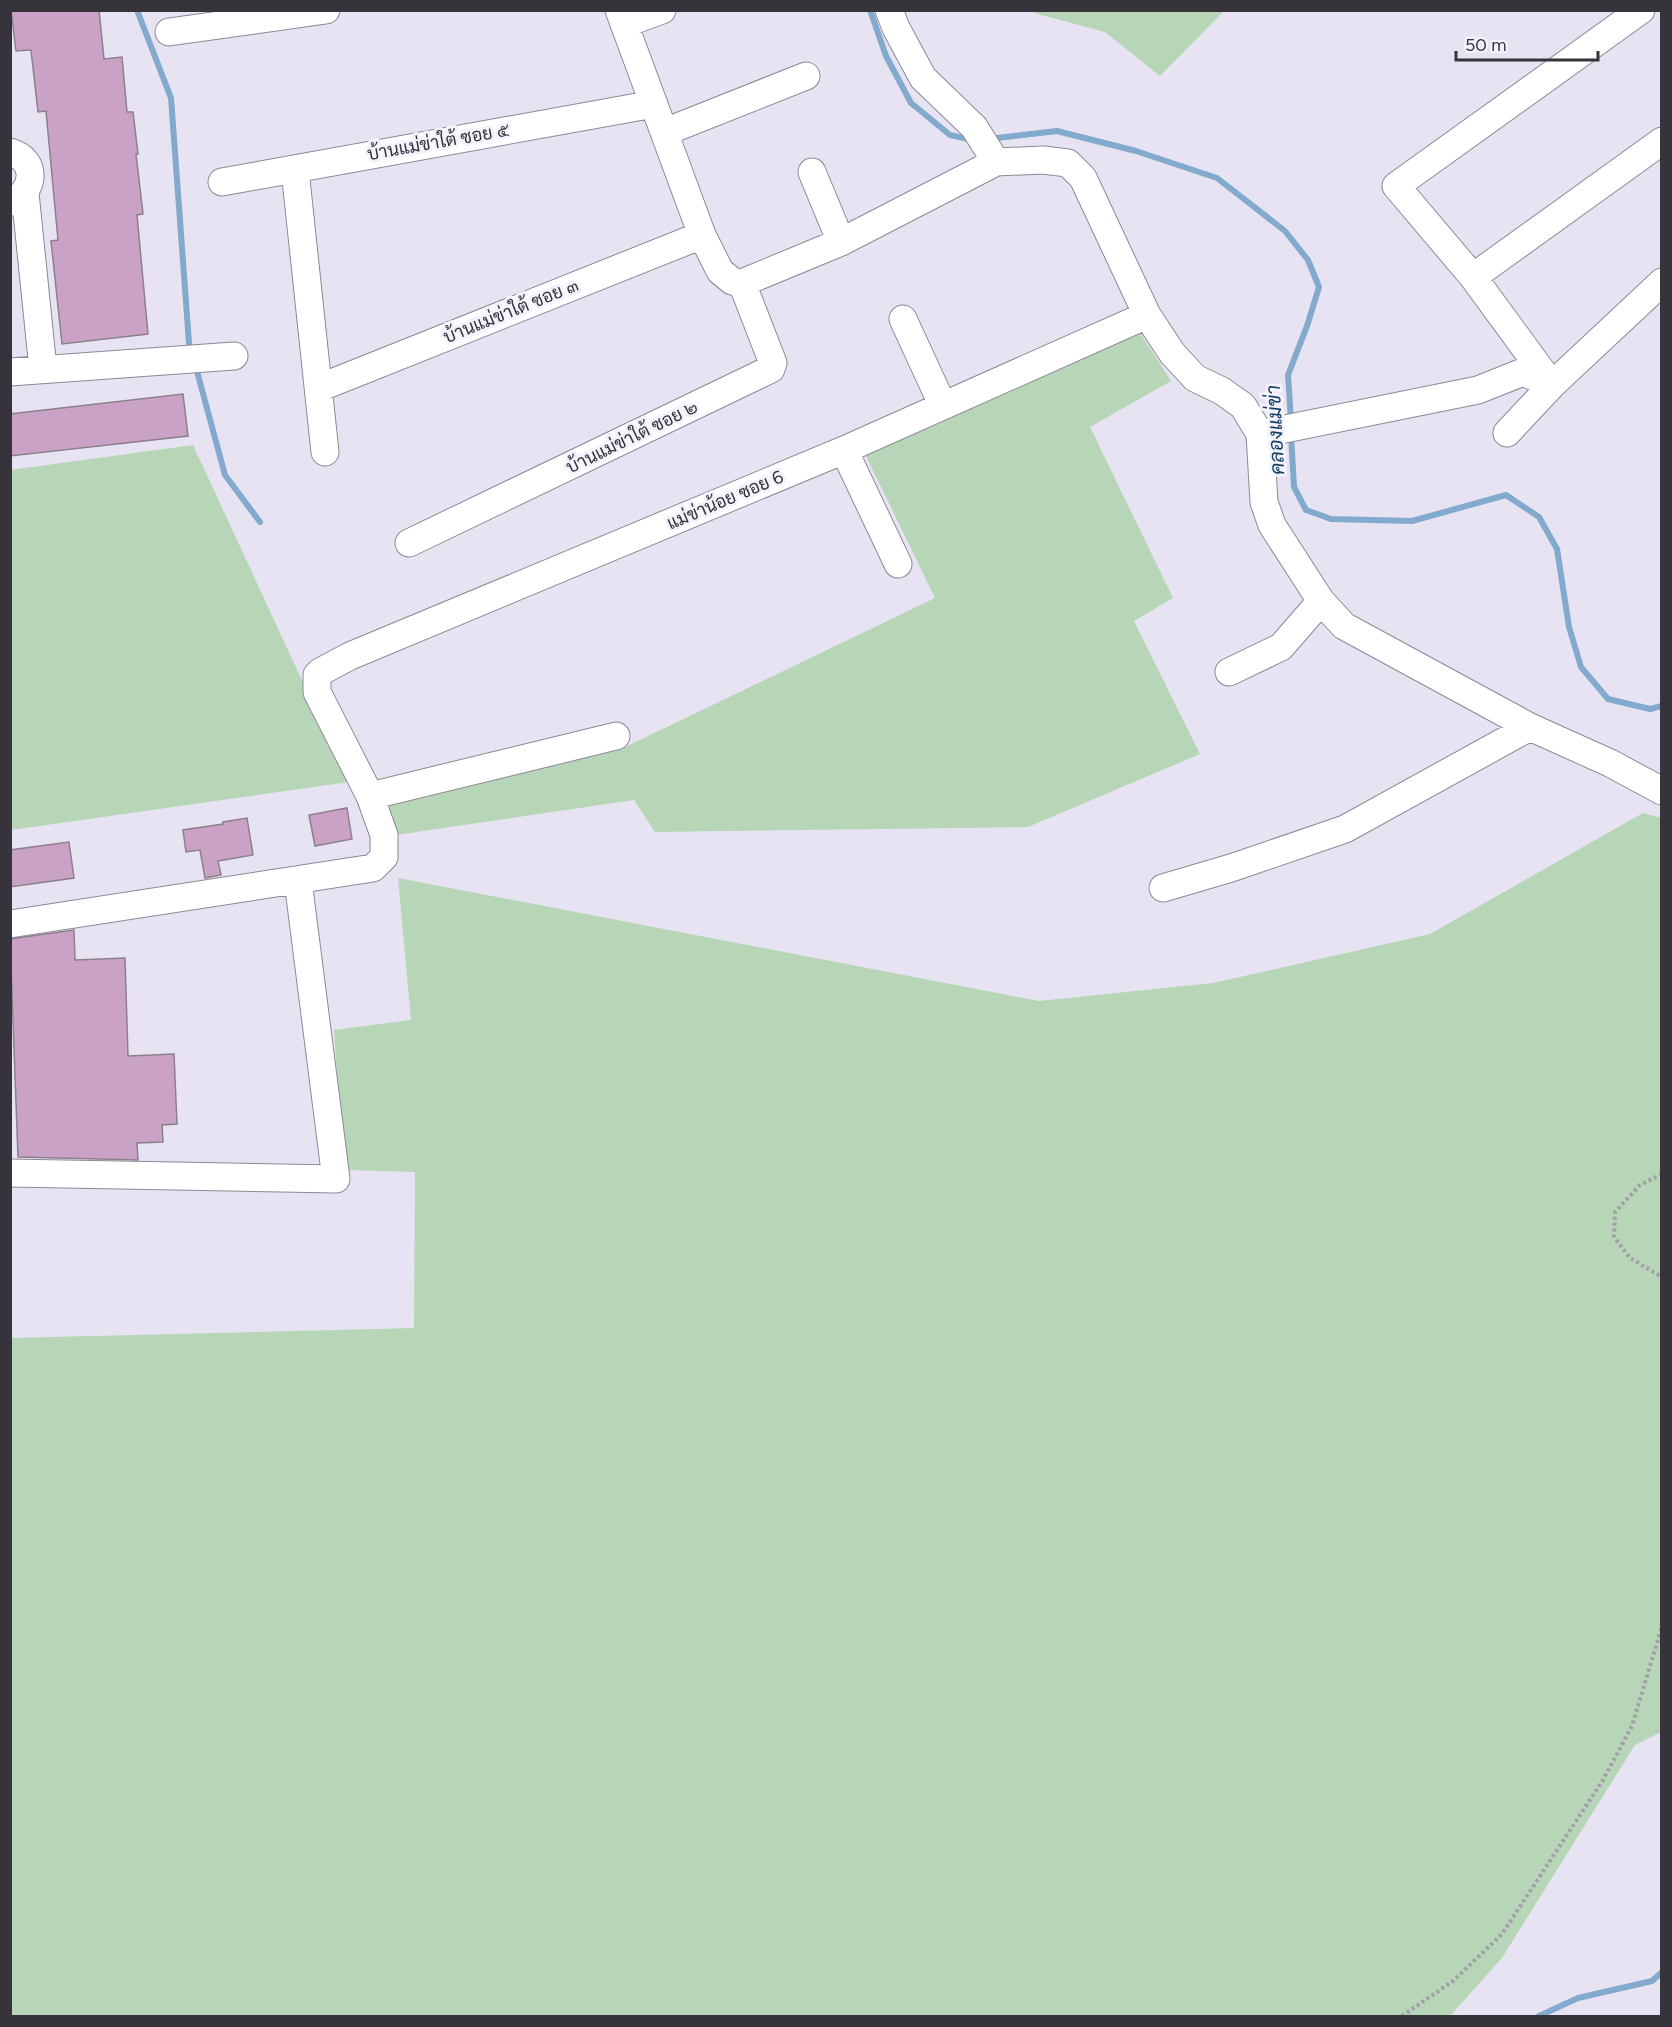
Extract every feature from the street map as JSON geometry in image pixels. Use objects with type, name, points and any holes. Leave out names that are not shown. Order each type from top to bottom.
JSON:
[{"type":"street","points":[[169,32],[326,10]]},
{"type":"street","points":[[662,10],[621,17],[702,235],[720,272],[732,281],[742,283],[841,242],[993,156],[1068,163],[1083,178],[1148,315],[1172,353],[1195,378],[1222,391],[1243,406],[1268,432],[1264,502],[1272,525],[1321,601],[1344,626],[1530,727],[1610,763],[1662,791]]},
{"type":"street","points":[[889,10],[923,78],[974,127],[993,156]]},
{"type":"street","points":[[1552,385],[1473,277],[1396,186],[1641,10]]},
{"type":"street","points":[[665,132],[806,76]]},
{"type":"street","name":"บ้านแม่ข่าใต้ ซอย ๕","points":[[222,182],[654,104]]},
{"type":"street","points":[[1473,277],[1662,141]]},
{"type":"street","points":[[11,146],[26,162],[29,170],[30,178],[18,197],[43,369]]},
{"type":"street","points":[[295,170],[325,452]]},
{"type":"street","points":[[812,172],[841,242]]},
{"type":"street","name":"บ้านแม่ข่าใต้ ซอย ๓","points":[[319,388],[702,235]]},
{"type":"street","points":[[1507,433],[1552,385],[1662,282]]},
{"type":"street","name":"บ้านแม่ข่าใต้ ซอย ๒","points":[[409,543],[771,369],[773,363],[768,345],[742,283]]},
{"type":"street","name":"แม่ข่าน้อย ซอย 6","points":[[370,796],[317,692],[317,675],[320,672],[350,656],[844,450],[1148,315]]},
{"type":"street","points":[[903,319],[943,406]]},
{"type":"street","points":[[10,372],[234,356]]},
{"type":"street","points":[[1268,432],[1478,390],[1522,372],[1552,385]]},
{"type":"street","points":[[844,450],[898,564]]},
{"type":"street","points":[[1229,672],[1281,647],[1321,601]]},
{"type":"street","points":[[1163,888],[1231,868],[1345,829],[1530,727]]},
{"type":"street","points":[[10,924],[374,868],[384,857],[384,835],[370,796],[616,736]]},
{"type":"street","points":[[10,1173],[336,1179],[298,881]]},
{"type":"path","points":[[1662,1174],[1640,1185],[1615,1212],[1614,1237],[1630,1258],[1662,1277]]},
{"type":"path","points":[[1402,2016],[1453,1981],[1502,1934],[1603,1780],[1632,1726],[1662,1626]]},
{"type":"green space","points":[[1033,11],[1224,11],[1160,76],[1105,32]]},
{"type":"green space","points":[[1137,328],[1171,381],[1090,427],[1173,598],[1134,621],[1200,754],[1028,827],[655,832],[634,800],[396,835],[385,807],[621,749],[935,598],[864,452]]},
{"type":"green space","points":[[193,445],[349,782],[11,830],[10,470]]},
{"type":"green space","points":[[1643,813],[1661,818],[1661,1732],[1635,1745],[1502,1958],[1450,2016],[11,2016],[10,1338],[414,1328],[415,1172],[343,1170],[334,1030],[411,1020],[398,878],[1039,1001],[1213,983],[1430,934]]},
{"type":"building","points":[[11,10],[99,10],[104,59],[122,57],[127,112],[133,112],[138,154],[136,154],[143,214],[137,215],[148,334],[62,344],[51,241],[58,240],[46,111],[38,112],[31,50],[16,51]]},
{"type":"building","points":[[183,394],[188,436],[10,456],[10,414]]},
{"type":"building","points":[[347,808],[352,839],[315,846],[309,815]]},
{"type":"building","points":[[247,818],[253,855],[218,861],[221,875],[205,878],[200,850],[186,852],[183,830]]},
{"type":"building","points":[[69,842],[74,878],[10,887],[10,850]]},
{"type":"building","points":[[74,930],[75,960],[125,958],[128,1056],[174,1054],[177,1124],[162,1125],[163,1142],[137,1143],[138,1160],[18,1157],[10,939]]},
{"type":"waterway","points":[[137,10],[171,98],[191,352]]},
{"type":"waterway","name":"คลองแม่ข่า","points":[[870,10],[886,56],[911,103],[950,135],[973,140]]},
{"type":"waterway","name":"คลองแม่ข่า","points":[[989,139],[1057,131],[1136,151],[1217,178],[1285,231],[1308,260],[1319,287],[1288,375],[1291,421]]},
{"type":"waterway","points":[[195,364],[225,475],[260,522]]},
{"type":"waterway","name":"คลองแม่ข่า","points":[[1291,434],[1294,487],[1306,510],[1331,519],[1412,521],[1506,495],[1539,517],[1557,549],[1569,627],[1581,667],[1608,699],[1650,709],[1662,706]]},
{"type":"waterway","name":"คลองแม่ข่า","points":[[1539,2016],[1578,1998],[1652,1981],[1662,1972]]}]
